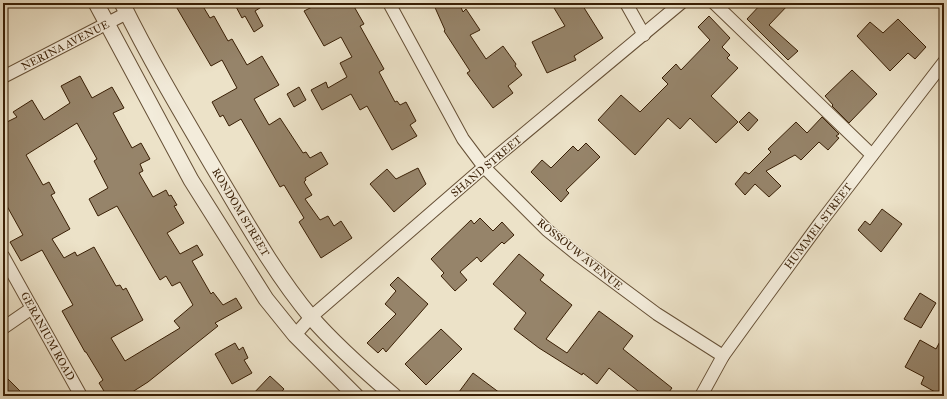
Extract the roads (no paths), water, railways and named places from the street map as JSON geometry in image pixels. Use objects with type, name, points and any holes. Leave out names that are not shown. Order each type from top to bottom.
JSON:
[{"type":"street","points":[[96,3],[188,173],[266,299],[295,335],[356,396]]},
{"type":"street","name":"ROSSOUW AVENUE","points":[[389,3],[464,139],[484,167],[547,230],[579,256],[657,314],[723,356]]},
{"type":"street","points":[[626,3],[644,35]]},
{"type":"street","name":"SHAND STREET","points":[[295,335],[311,317],[484,167],[681,3]]},
{"type":"street","points":[[714,3],[872,155]]},
{"type":"street","name":"NERINA AVENUE","points":[[3,77],[107,25],[125,8]]},
{"type":"street","name":"RONDOM STREET","points":[[125,8],[172,95],[255,237],[311,317],[341,348],[394,396]]},
{"type":"street","name":"HUMMEL STREET","points":[[701,396],[723,356],[820,223],[944,62]]},
{"type":"street","name":"GERANIUM ROAD","points":[[3,256],[81,396]]},
{"type":"street","points":[[3,328],[32,308]]}]
